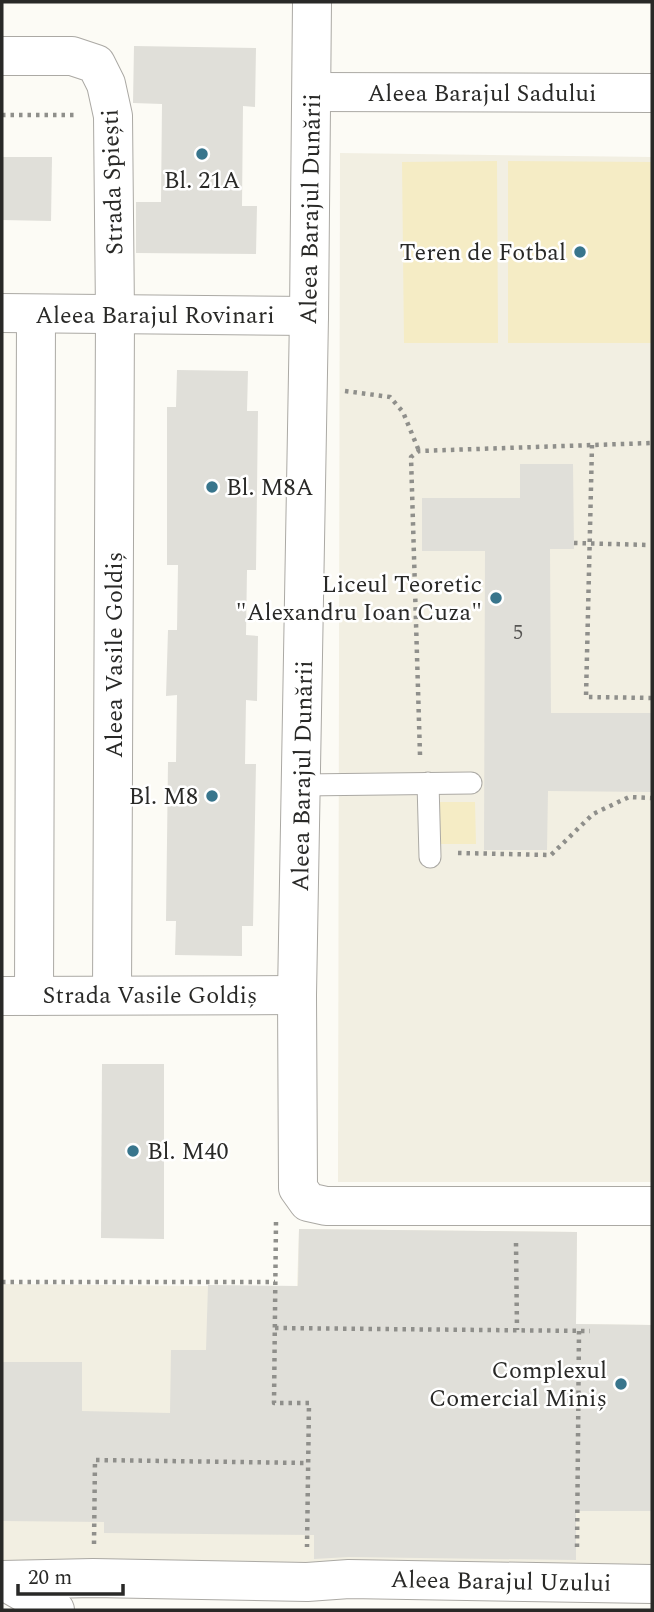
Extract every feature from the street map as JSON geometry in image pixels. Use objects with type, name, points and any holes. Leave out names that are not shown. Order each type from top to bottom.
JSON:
[{"type":"street","name":"Aleea Barajul Dunării","points":[[298,1188],[298,995],[312,2]]},
{"type":"street","name":"Strada Spiești","points":[[2,55],[72,56],[96,64],[106,84],[113,116],[116,315]]},
{"type":"street","name":"Aleea Barajul Sadului","points":[[312,92],[652,93]]},
{"type":"street","name":"Aleea Barajul Rovinari","points":[[19,314],[309,316]]},
{"type":"street","points":[[18,996],[19,314]]},
{"type":"street","name":"Aleea Vasile Goldiș","points":[[113,995],[116,315]]},
{"type":"street","name":"Strada Vasile Goldiș","points":[[18,996],[298,995]]},
{"type":"street","points":[[298,1188],[309,1202],[327,1206],[652,1206]]},
{"type":"street","name":"Aleea Barajul Uzului","points":[[2,1580],[93,1578],[314,1596],[349,1578],[652,1584]]},
{"type":"street","points":[[2,1580],[55,1610]]},
{"type":"lane","points":[[302,785],[471,783]]},
{"type":"lane","points":[[424,784],[430,855]]},
{"type":"path","points":[[2,115],[113,116]]},
{"type":"path","points":[[340,391],[390,397],[403,412],[419,451]]},
{"type":"path","points":[[424,784],[411,457],[419,451],[652,443]]},
{"type":"path","points":[[592,445],[586,697],[652,698]]},
{"type":"path","points":[[574,542],[650,545]]},
{"type":"path","points":[[430,855],[551,855],[593,814],[629,797],[652,798]]},
{"type":"path","points":[[298,1188],[276,1213],[274,1403],[309,1404],[308,1463],[314,1596]]},
{"type":"path","points":[[516,1207],[517,1331]]},
{"type":"path","points":[[2,1282],[275,1282]]},
{"type":"path","points":[[275,1328],[590,1331]]},
{"type":"path","points":[[577,1582],[579,1331]]},
{"type":"path","points":[[93,1578],[95,1460],[308,1463]]},
{"type":"shaded area","name":"Liceul Teoretic \"Alexandru Ioan Cuza\"","points":[[340,153],[652,157],[652,1182],[338,1182]]},
{"type":"shaded area","points":[[497,161],[498,343],[404,343],[402,162]]},
{"type":"shaded area","name":"Teren de Fotbal","points":[[508,161],[652,162],[652,343],[508,343]]},
{"type":"shaded area","points":[[432,802],[475,802],[476,844],[433,844]]},
{"type":"shaded area","points":[[299,1229],[577,1232],[576,1324],[652,1325],[652,1576],[2,1567],[2,1284],[297,1287]]},
{"type":"building","name":"Bl. 21A","points":[[134,46],[256,48],[255,107],[243,106],[242,206],[257,206],[256,254],[136,253],[136,202],[161,202],[162,104],[133,103]]},
{"type":"building","points":[[2,157],[52,157],[51,221],[2,220]]},
{"type":"building","points":[[177,370],[248,371],[247,411],[258,411],[256,570],[247,570],[246,635],[258,636],[257,701],[246,700],[245,764],[256,764],[253,926],[242,926],[242,956],[175,955],[176,921],[166,921],[168,762],[176,762],[177,695],[166,696],[168,630],[177,630],[178,565],[167,565],[167,407],[176,407]]},
{"type":"building","points":[[520,464],[573,464],[574,549],[550,549],[551,713],[652,713],[652,792],[548,791],[547,850],[484,850],[485,551],[422,551],[422,498],[520,498]]},
{"type":"building","name":"Bl. M40","points":[[102,1064],[164,1064],[164,1239],[101,1238]]},
{"type":"building","points":[[299,1229],[577,1232],[576,1324],[652,1325],[652,1511],[576,1511],[576,1560],[349,1557],[314,1559],[314,1535],[104,1533],[104,1522],[2,1521],[2,1362],[82,1362],[82,1411],[170,1413],[171,1350],[206,1350],[208,1285],[298,1286]]},
{"type":"place","name":"Bl. 21A","points":[[202,154]]},
{"type":"place","name":"Teren de Fotbal","points":[[580,252]]},
{"type":"place","name":"Bl. M8A","points":[[212,487]]},
{"type":"place","name":"Liceul Teoretic \"Alexandru Ioan Cuza\"","points":[[496,598]]},
{"type":"place","name":"Bl. M8","points":[[212,796]]},
{"type":"place","name":"Bl. M40","points":[[133,1151]]},
{"type":"place","name":"Complexul Comercial Miniș","points":[[621,1384]]}]
